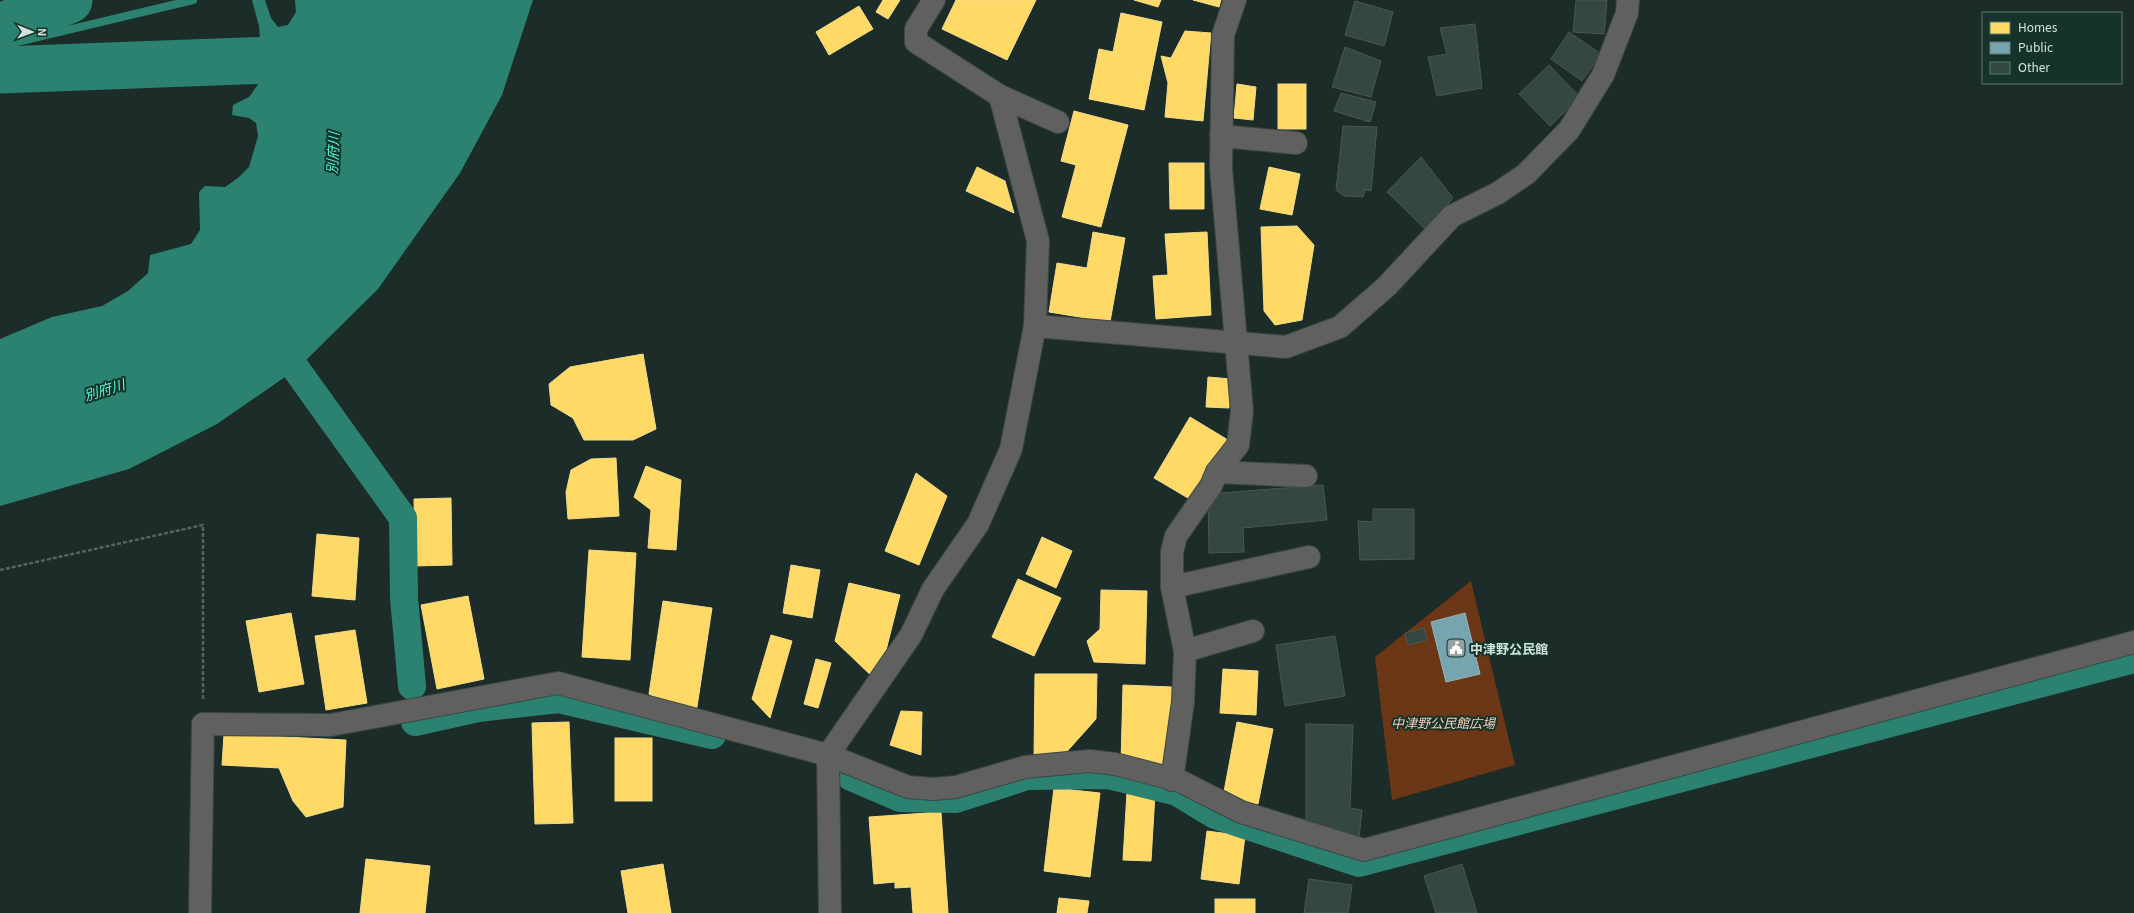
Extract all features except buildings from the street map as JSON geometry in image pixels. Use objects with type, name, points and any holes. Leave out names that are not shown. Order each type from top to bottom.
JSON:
[{"type":"street","points":[[934,0],[916,29],[916,42],[1000,96],[1058,122]]},
{"type":"street","points":[[1172,780],[1183,702],[1185,651],[1172,587],[1172,552],[1176,536],[1211,486],[1217,472],[1238,445],[1242,411],[1221,168],[1223,36],[1235,0]]},
{"type":"street","points":[[1035,326],[1286,347],[1340,327],[1387,286],[1452,216],[1498,193],[1526,174],[1569,130],[1603,75],[1627,13],[1628,0]]},
{"type":"street","points":[[830,913],[828,755],[911,635],[933,589],[978,524],[1011,449],[1035,326],[1038,241],[1000,96]]},
{"type":"street","points":[[1222,136],[1296,143]]},
{"type":"street","points":[[1217,472],[1306,476]]},
{"type":"street","points":[[1172,587],[1309,557]]},
{"type":"street","points":[[1185,651],[1253,631]]},
{"type":"street","points":[[200,913],[203,724],[331,725],[558,683],[828,755],[908,787],[932,789],[956,787],[1025,767],[1090,761],[1115,764],[1180,781],[1241,812],[1364,850],[2134,642]]},
{"type":"path","points":[[0,570],[203,524],[203,724]]},
{"type":"green space","name":"中津野公民館広場","points":[[1471,581],[1515,765],[1392,800],[1375,657]]},
{"type":"water","points":[[252,0],[265,0],[271,18],[278,27],[288,25],[296,12],[295,0],[533,0],[502,95],[460,173],[378,289],[298,368],[217,424],[129,469],[0,506],[0,339],[52,317],[102,306],[128,291],[148,273],[150,255],[191,244],[200,230],[199,192],[205,186],[225,187],[238,178],[249,167],[258,136],[256,123],[249,118],[232,115],[233,105],[249,97],[259,83],[261,52],[259,26]]},
{"type":"waterway","name":"別府川","points":[[0,27],[69,0]]},
{"type":"waterway","points":[[0,46],[193,0]]},
{"type":"waterway","name":"別府川","points":[[0,70],[326,58]]},
{"type":"waterway","points":[[262,363],[291,362],[403,518],[404,598],[412,686]]},
{"type":"waterway","points":[[851,777],[900,798],[956,799],[1027,776],[1108,775],[1177,792],[1215,815],[1359,863],[2134,659]]},
{"type":"waterway","points":[[415,722],[478,708],[559,699],[712,735]]},
{"type":"place","name":"中津野公民館","points":[[1456,648]]}]
